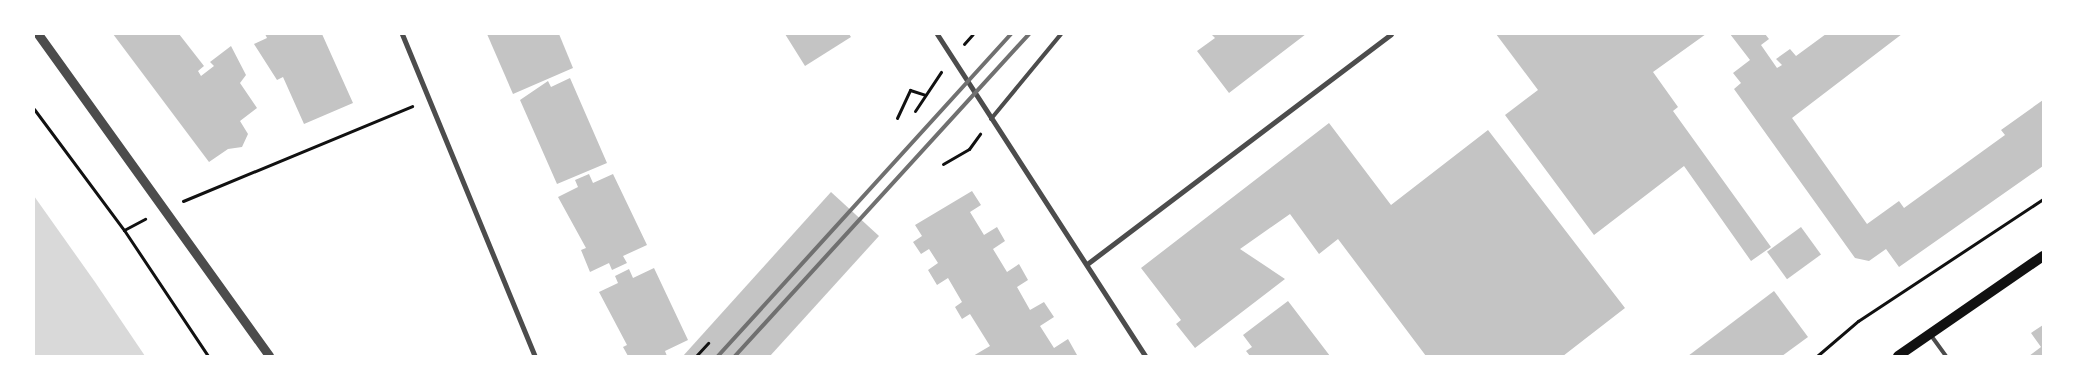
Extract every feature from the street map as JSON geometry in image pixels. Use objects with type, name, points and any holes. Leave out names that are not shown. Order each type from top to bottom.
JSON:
[{"type":"main road","points":[[1898,356],[2043,256]]},
{"type":"street","points":[[38,34],[269,356]]},
{"type":"street","points":[[402,34],[535,356]]},
{"type":"street","points":[[937,34],[1146,356]]},
{"type":"street","points":[[1087,264],[1391,34]]},
{"type":"lane","points":[[991,119],[1061,34]]},
{"type":"lane","points":[[1930,334],[1946,356]]},
{"type":"path","points":[[915,111],[952,58]]},
{"type":"path","points":[[897,118],[910,90],[925,95]]},
{"type":"path","points":[[124,230],[165,209],[429,99]]},
{"type":"path","points":[[34,109],[124,230],[208,356]]},
{"type":"path","points":[[943,164],[969,149],[981,133]]},
{"type":"path","points":[[1817,356],[1858,321],[2043,198]]},
{"type":"path","points":[[696,356],[708,343]]},
{"type":"shaded area","points":[[34,196],[95,282],[145,356],[34,356]]},
{"type":"building","points":[[113,34],[179,34],[204,66],[198,71],[201,76],[214,66],[210,62],[231,46],[246,75],[240,83],[257,108],[240,121],[248,134],[242,147],[228,149],[209,162]]},
{"type":"building","points":[[265,34],[322,34],[353,103],[304,124],[283,77],[277,80],[254,44],[267,38]]},
{"type":"building","points":[[487,34],[559,34],[573,68],[513,94]]},
{"type":"building","points":[[785,34],[849,34],[851,37],[805,66]]},
{"type":"building","points":[[1211,34],[1306,34],[1229,93],[1197,51],[1215,38]]},
{"type":"building","points":[[1496,34],[1706,34],[1653,72],[1678,107],[1673,111],[1771,247],[1751,261],[1684,166],[1594,235],[1505,115],[1538,90]]},
{"type":"building","points":[[1730,34],[1765,34],[1769,39],[1761,45],[1777,68],[1782,65],[1776,59],[1790,49],[1796,56],[1826,34],[1902,34],[1792,118],[1867,224],[1899,201],[1904,208],[2005,135],[2001,130],[2043,100],[2043,166],[1899,267],[1886,249],[1869,261],[1855,258],[1734,89],[1741,83],[1733,73],[1750,60]]},
{"type":"building","points":[[570,78],[607,163],[557,184],[520,100],[548,81],[551,87]]},
{"type":"building","points":[[1329,123],[1391,205],[1488,130],[1625,308],[1563,356],[1426,356],[1338,239],[1319,254],[1290,214],[1240,249],[1285,279],[1195,348],[1176,324],[1181,320],[1141,268]]},
{"type":"building","points":[[589,174],[593,183],[613,174],[647,245],[623,256],[627,263],[612,270],[609,263],[590,272],[581,250],[586,248],[558,197],[578,187],[575,180]]},
{"type":"building","points":[[972,191],[981,205],[970,212],[984,235],[997,227],[1005,241],[993,249],[1007,272],[1019,264],[1028,280],[1017,287],[1030,310],[1044,302],[1054,317],[1040,326],[1054,348],[1068,339],[1077,355],[973,356],[990,346],[970,314],[962,319],[955,307],[962,302],[948,278],[937,285],[928,270],[938,263],[929,249],[921,254],[913,242],[922,236],[915,225]]},
{"type":"building","points":[[831,192],[879,236],[770,356],[683,356]]},
{"type":"building","points":[[1801,227],[1821,255],[1787,279],[1767,252]]},
{"type":"building","points":[[654,268],[688,340],[665,351],[667,356],[628,356],[623,347],[627,345],[599,292],[618,283],[615,276],[629,269],[633,278]]},
{"type":"building","points":[[1774,291],[1808,337],[1782,356],[1688,356]]},
{"type":"building","points":[[1288,301],[1330,356],[1250,356],[1246,351],[1252,347],[1243,335]]},
{"type":"building","points":[[2043,325],[2043,356],[2029,356],[2041,347],[2031,333]]},
{"type":"railway","points":[[718,356],[1011,34]]},
{"type":"railway","points":[[735,356],[1029,34]]}]
